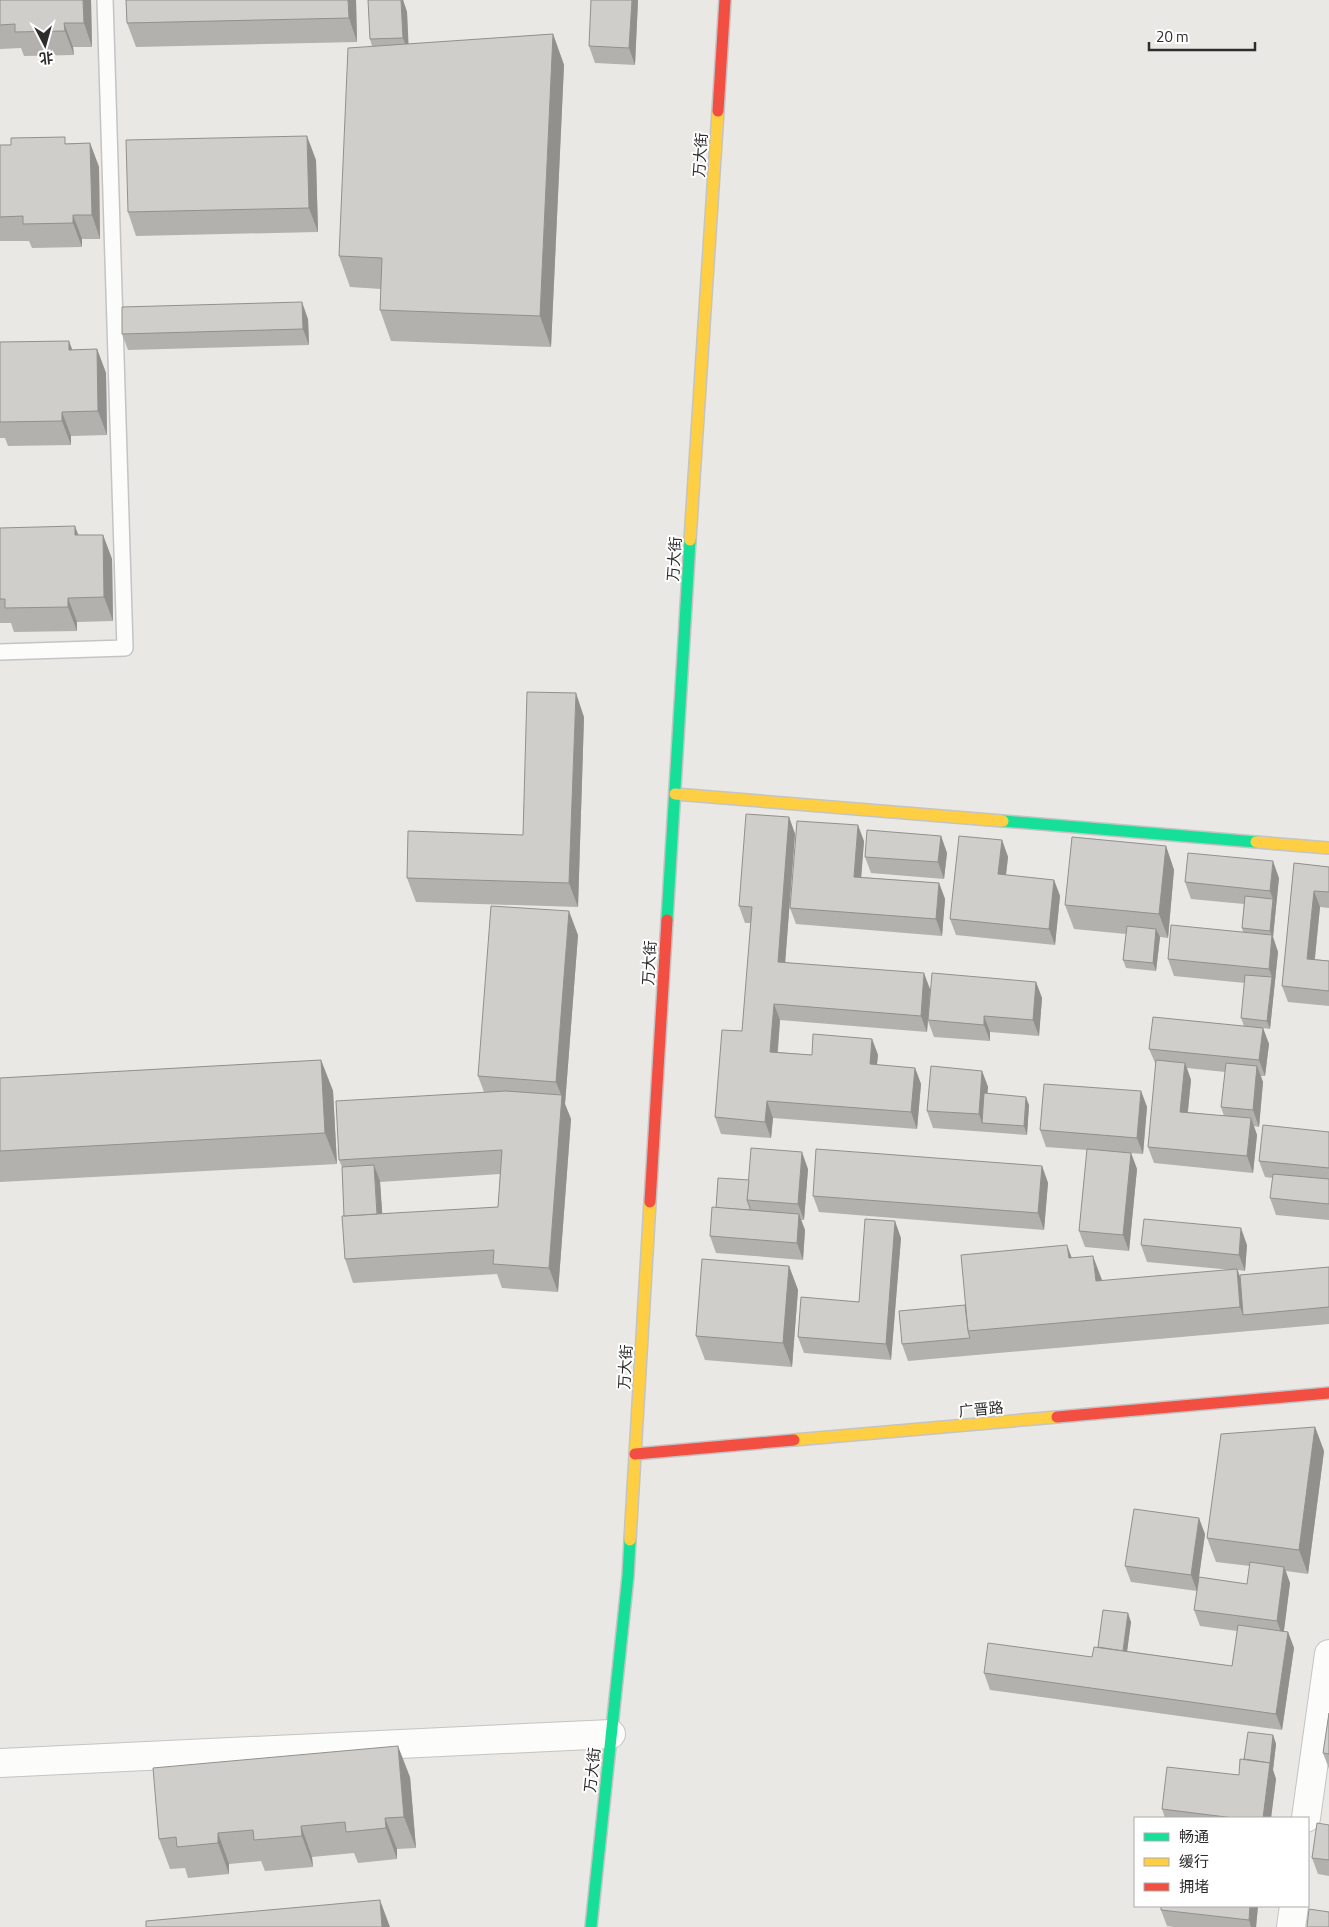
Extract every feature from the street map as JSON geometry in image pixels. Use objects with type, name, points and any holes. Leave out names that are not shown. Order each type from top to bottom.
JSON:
[{"type":"street","name":"万大街","points":[[591,1927],[628,1576],[725,0]]},
{"type":"street","points":[[675,794],[1329,848]]},
{"type":"street","name":"广晋路","points":[[635,1454],[1329,1393]]},
{"type":"street","points":[[1306,1817],[1329,1654]]},
{"type":"street","points":[[0,1763],[611,1734]]},
{"type":"street","points":[[1291,1927],[1294,1907]]},
{"type":"lane","points":[[0,652],[125,648],[105,0]]},
{"type":"building","points":[[0,0],[83,0],[84,23],[64,23],[65,31],[15,32],[15,24],[0,25]]},
{"type":"building","points":[[126,0],[348,0],[349,18],[127,23]]},
{"type":"building","points":[[368,0],[401,0],[403,38],[370,39]]},
{"type":"building","points":[[591,0],[632,0],[629,48],[589,46]]},
{"type":"building","points":[[553,34],[540,316],[380,310],[382,258],[339,256],[348,48]]},
{"type":"building","points":[[307,136],[309,208],[128,212],[126,140]]},
{"type":"building","points":[[65,137],[65,144],[90,143],[92,215],[73,215],[73,223],[23,224],[23,216],[0,217],[0,145],[11,145],[11,138]]},
{"type":"building","points":[[302,302],[303,329],[122,334],[122,307]]},
{"type":"building","points":[[69,341],[69,350],[97,349],[98,411],[62,412],[62,421],[0,422],[0,342]]},
{"type":"building","points":[[75,526],[75,535],[103,535],[104,597],[68,598],[68,607],[5,608],[5,599],[0,599],[0,528]]},
{"type":"building","points":[[527,692],[576,693],[569,883],[407,878],[408,831],[523,835]]},
{"type":"building","points":[[746,814],[789,817],[778,962],[924,973],[921,1016],[774,1004],[770,1052],[812,1055],[813,1034],[872,1039],[870,1064],[915,1068],[911,1112],[767,1101],[765,1122],[715,1117],[722,1030],[742,1031],[752,907],[739,906]]},
{"type":"building","points":[[797,821],[858,825],[854,877],[939,883],[936,919],[790,908]]},
{"type":"building","points":[[867,830],[941,836],[938,862],[865,857]]},
{"type":"building","points":[[959,836],[1002,840],[998,874],[1054,880],[1049,929],[950,919]]},
{"type":"building","points":[[1072,837],[1166,846],[1159,914],[1065,905]]},
{"type":"building","points":[[1188,853],[1273,861],[1270,891],[1185,882]]},
{"type":"building","points":[[1294,863],[1329,867],[1329,892],[1314,891],[1307,959],[1329,961],[1329,991],[1282,986]]},
{"type":"building","points":[[1245,896],[1273,899],[1270,931],[1242,928]]},
{"type":"building","points":[[491,906],[569,911],[556,1082],[478,1076]]},
{"type":"building","points":[[1171,925],[1272,935],[1269,969],[1168,959]]},
{"type":"building","points":[[1127,926],[1156,929],[1153,963],[1123,960]]},
{"type":"building","points":[[932,973],[1036,982],[1033,1020],[984,1016],[984,1025],[928,1020]]},
{"type":"building","points":[[1245,975],[1272,977],[1267,1021],[1241,1018]]},
{"type":"building","points":[[1153,1017],[1263,1028],[1259,1060],[1149,1049]]},
{"type":"building","points":[[321,1060],[325,1133],[0,1151],[0,1078]]},
{"type":"building","points":[[1156,1060],[1185,1063],[1180,1112],[1251,1118],[1247,1156],[1148,1147]]},
{"type":"building","points":[[1226,1063],[1257,1066],[1253,1110],[1221,1107]]},
{"type":"building","points":[[931,1066],[982,1071],[979,1114],[927,1111]]},
{"type":"building","points":[[1044,1084],[1141,1091],[1137,1138],[1040,1130]]},
{"type":"building","points":[[506,1091],[562,1095],[549,1268],[493,1264],[494,1250],[345,1259],[342,1216],[498,1207],[502,1150],[339,1160],[336,1101]]},
{"type":"building","points":[[984,1093],[1026,1097],[1024,1126],[982,1123]]},
{"type":"building","points":[[1263,1125],[1329,1132],[1329,1168],[1259,1161]]},
{"type":"building","points":[[751,1148],[802,1152],[798,1204],[747,1200]]},
{"type":"building","points":[[816,1149],[1042,1166],[1038,1213],[813,1196]]},
{"type":"building","points":[[1087,1149],[1131,1153],[1123,1235],[1079,1231]]},
{"type":"building","points":[[374,1165],[377,1214],[344,1216],[342,1167]]},
{"type":"building","points":[[1273,1174],[1329,1179],[1329,1204],[1270,1198]]},
{"type":"building","points":[[718,1178],[749,1180],[747,1200],[750,1210],[716,1208]]},
{"type":"building","points":[[712,1207],[799,1214],[797,1243],[710,1236]]},
{"type":"building","points":[[865,1219],[895,1221],[886,1344],[798,1337],[801,1297],[859,1302]]},
{"type":"building","points":[[1144,1219],[1241,1228],[1239,1255],[1141,1245]]},
{"type":"building","points":[[1067,1245],[1069,1258],[1093,1256],[1096,1281],[1237,1269],[1240,1307],[968,1331],[961,1255]]},
{"type":"building","points":[[702,1259],[789,1266],[783,1343],[696,1336]]},
{"type":"building","points":[[1329,1267],[1329,1307],[1243,1315],[1240,1275]]},
{"type":"building","points":[[965,1305],[970,1338],[902,1344],[899,1311]]},
{"type":"building","points":[[1315,1427],[1299,1550],[1207,1538],[1221,1434]]},
{"type":"building","points":[[1134,1509],[1199,1518],[1191,1575],[1125,1566]]},
{"type":"building","points":[[1250,1562],[1284,1567],[1277,1621],[1194,1610],[1199,1577],[1247,1584]]},
{"type":"building","points":[[1103,1610],[1128,1613],[1123,1651],[1098,1647]]},
{"type":"building","points":[[1238,1625],[1288,1632],[1276,1714],[984,1673],[988,1643],[1092,1657],[1094,1647],[1232,1666]]},
{"type":"building","points":[[1329,1713],[1329,1754],[1323,1753]]},
{"type":"building","points":[[1248,1732],[1273,1735],[1270,1763],[1244,1759]]},
{"type":"building","points":[[398,1746],[404,1817],[385,1818],[386,1828],[346,1832],[345,1822],[301,1826],[302,1836],[254,1840],[253,1830],[218,1833],[218,1843],[177,1847],[176,1837],[159,1839],[153,1768]]},
{"type":"building","points":[[1240,1759],[1270,1763],[1263,1817],[1226,1817],[1162,1809],[1167,1767],[1239,1775]]},
{"type":"building","points":[[1317,1823],[1329,1825],[1329,1860],[1312,1858]]},
{"type":"building","points":[[380,1900],[382,1927],[146,1927],[146,1921]]},
{"type":"building","points":[[1161,1907],[1250,1907],[1249,1920],[1161,1910]]},
{"type":"building","points":[[1309,1909],[1329,1912],[1329,1927],[1307,1927]]},
{"type":"traffic: fast","points":[[667,920],[690,540]]},
{"type":"traffic: fast","points":[[1003,821],[1256,842]]},
{"type":"traffic: fast","points":[[591,1927],[628,1576],[630,1540]]},
{"type":"traffic: slow","points":[[690,540],[718,111]]},
{"type":"traffic: slow","points":[[675,794],[1003,821]]},
{"type":"traffic: slow","points":[[1256,842],[1329,848]]},
{"type":"traffic: slow","points":[[630,1540],[650,1202]]},
{"type":"traffic: slow","points":[[794,1440],[1057,1417]]},
{"type":"traffic: jam","points":[[718,111],[725,0]]},
{"type":"traffic: jam","points":[[650,1202],[667,920]]},
{"type":"traffic: jam","points":[[1057,1417],[1329,1393]]},
{"type":"traffic: jam","points":[[635,1454],[794,1440]]}]
